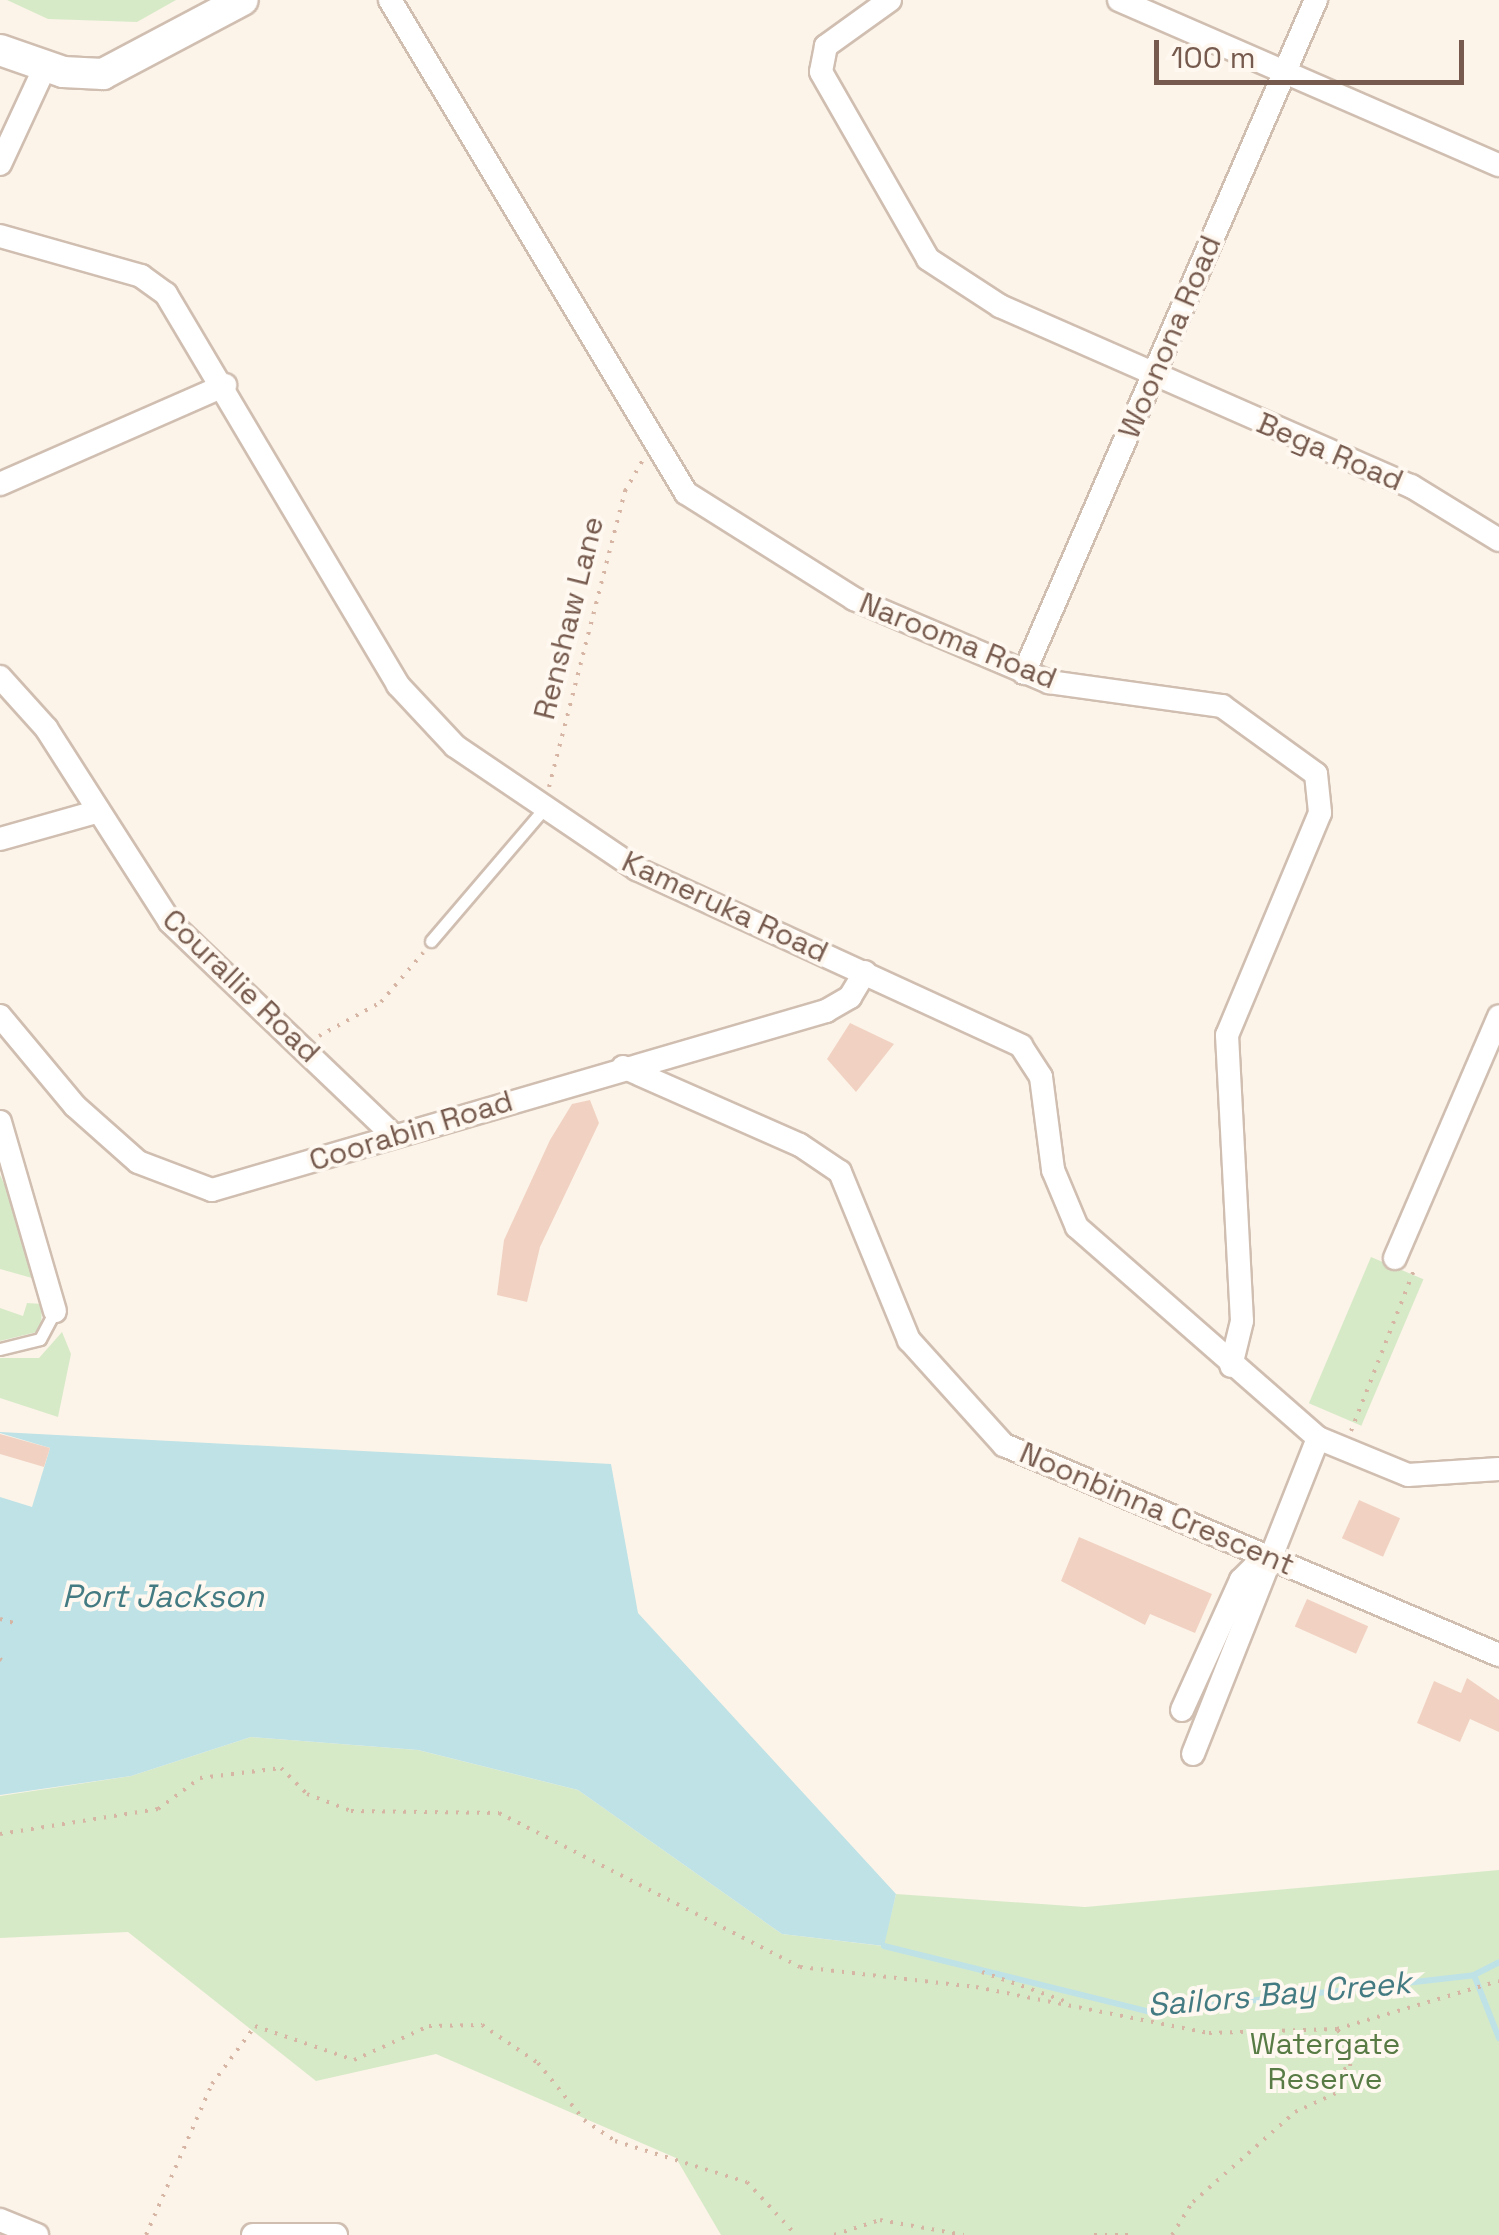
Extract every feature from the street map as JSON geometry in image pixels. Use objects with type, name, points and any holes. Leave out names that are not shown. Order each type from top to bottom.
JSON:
[{"type":"street","points":[[0,50],[45,67],[114,71],[243,0]]},
{"type":"street","name":"Narooma Road","points":[[390,0],[652,444],[686,494],[777,558],[1024,674],[1222,706],[1290,747],[1320,783],[1320,813],[1227,1036],[1242,1320],[1232,1366]]},
{"type":"street","name":"Bega Road","points":[[890,0],[826,46],[821,72],[928,259],[1000,306],[1411,486],[1499,540]]},
{"type":"street","points":[[1119,0],[1499,165]]},
{"type":"street","name":"Woonona Road","points":[[1024,674],[1316,0]]},
{"type":"street","points":[[0,164],[6,141],[45,67]]},
{"type":"street","name":"Kameruka Road","points":[[0,236],[153,282],[224,386],[416,710],[543,810],[637,869],[1021,1046],[1041,1078],[1053,1170],[1077,1227],[1318,1438],[1408,1475],[1499,1469]]},
{"type":"street","points":[[0,484],[224,386]]},
{"type":"street","name":"Courallie Road","points":[[0,676],[46,728],[96,812],[170,922],[394,1136]]},
{"type":"street","points":[[0,839],[96,812]]},
{"type":"street","name":"Coorabin Road","points":[[2,1027],[103,1133],[186,1187],[225,1187],[623,1066],[836,1008],[865,972]]},
{"type":"street","points":[[1394,1258],[1499,1016]]},
{"type":"street","name":"Noonbinna Crescent","points":[[623,1066],[800,1145],[840,1172],[909,1340],[994,1437],[1499,1656]]},
{"type":"street","points":[[0,1122],[55,1311]]},
{"type":"street","points":[[1193,1754],[1262,1592],[1266,1555],[1318,1438]]},
{"type":"street","points":[[1182,1710],[1241,1580],[1266,1555]]},
{"type":"street","points":[[0,2220],[37,2235]]},
{"type":"street","points":[[253,2235],[336,2235]]},
{"type":"lane","points":[[431,940],[543,810]]},
{"type":"lane","points":[[0,1349],[40,1339],[55,1311]]},
{"type":"path","name":"Renshaw Lane","points":[[543,810],[624,491],[652,444]]},
{"type":"path","points":[[302,1045],[381,1002],[431,940]]},
{"type":"path","points":[[1355,1422],[1420,1271],[1394,1258]]},
{"type":"path","points":[[0,1619],[14,1623]]},
{"type":"path","points":[[0,1834],[158,1809],[200,1778],[282,1768],[307,1794],[352,1810],[499,1813],[800,1968],[1079,2007],[1209,2033],[1336,2029],[1499,1981]]},
{"type":"path","points":[[982,1972],[1079,2007]]},
{"type":"path","points":[[146,2235],[212,2084],[256,2026],[354,2060],[430,2026],[482,2026],[538,2063],[584,2120],[615,2141],[746,2182],[796,2235]]},
{"type":"path","points":[[1172,2235],[1193,2202],[1294,2112],[1344,2089],[1335,2076],[1350,2066],[1352,2049],[1336,2029]]},
{"type":"path","points":[[834,2235],[880,2220],[964,2235]]},
{"type":"path","points":[[1094,2235],[1131,2235]]},
{"type":"green space","points":[[7,0],[176,0],[137,22],[48,19]]},
{"type":"green space","points":[[0,1175],[34,1246],[41,1270],[32,1278],[0,1269]]},
{"type":"green space","points":[[1371,1257],[1423,1279],[1361,1426],[1309,1403]]},
{"type":"green space","points":[[27,1303],[42,1304],[41,1331],[0,1341],[0,1308],[23,1316]]},
{"type":"green space","points":[[62,1332],[71,1354],[58,1417],[0,1398],[0,1358],[39,1358]]},
{"type":"green space","name":"Watergate Reserve","points":[[251,1737],[418,1750],[578,1790],[782,1934],[883,1946],[896,1894],[1085,1907],[1499,1870],[1499,2235],[721,2235],[676,2158],[436,2054],[316,2081],[128,1932],[0,1938],[0,1796],[131,1776]]},
{"type":"water","name":"Port Jackson","points":[[0,1432],[611,1464],[638,1613],[896,1894],[884,1946],[782,1934],[578,1790],[418,1750],[251,1737],[131,1776],[0,1795]]},
{"type":"pier","points":[[0,1433],[50,1448],[32,1507],[0,1497]]},
{"type":"building","points":[[850,1023],[894,1044],[856,1092],[827,1059]]},
{"type":"building","points":[[590,1100],[599,1123],[540,1247],[527,1302],[497,1295],[504,1240],[550,1140],[572,1104]]},
{"type":"building","points":[[0,1434],[50,1448],[44,1467],[0,1454]]},
{"type":"building","points":[[1359,1500],[1400,1518],[1383,1557],[1342,1538]]},
{"type":"building","points":[[1079,1537],[1212,1594],[1195,1633],[1150,1614],[1145,1625],[1061,1581]]},
{"type":"building","points":[[1307,1599],[1368,1626],[1356,1654],[1295,1626]]},
{"type":"building","points":[[1467,1678],[1499,1700],[1499,1732],[1470,1719],[1460,1742],[1417,1723],[1434,1681],[1461,1693]]},
{"type":"waterway","name":"Sailors Bay Creek","points":[[884,1946],[1151,2012],[1474,1975],[1499,1962]]},
{"type":"waterway","points":[[1474,1975],[1499,2038]]}]
